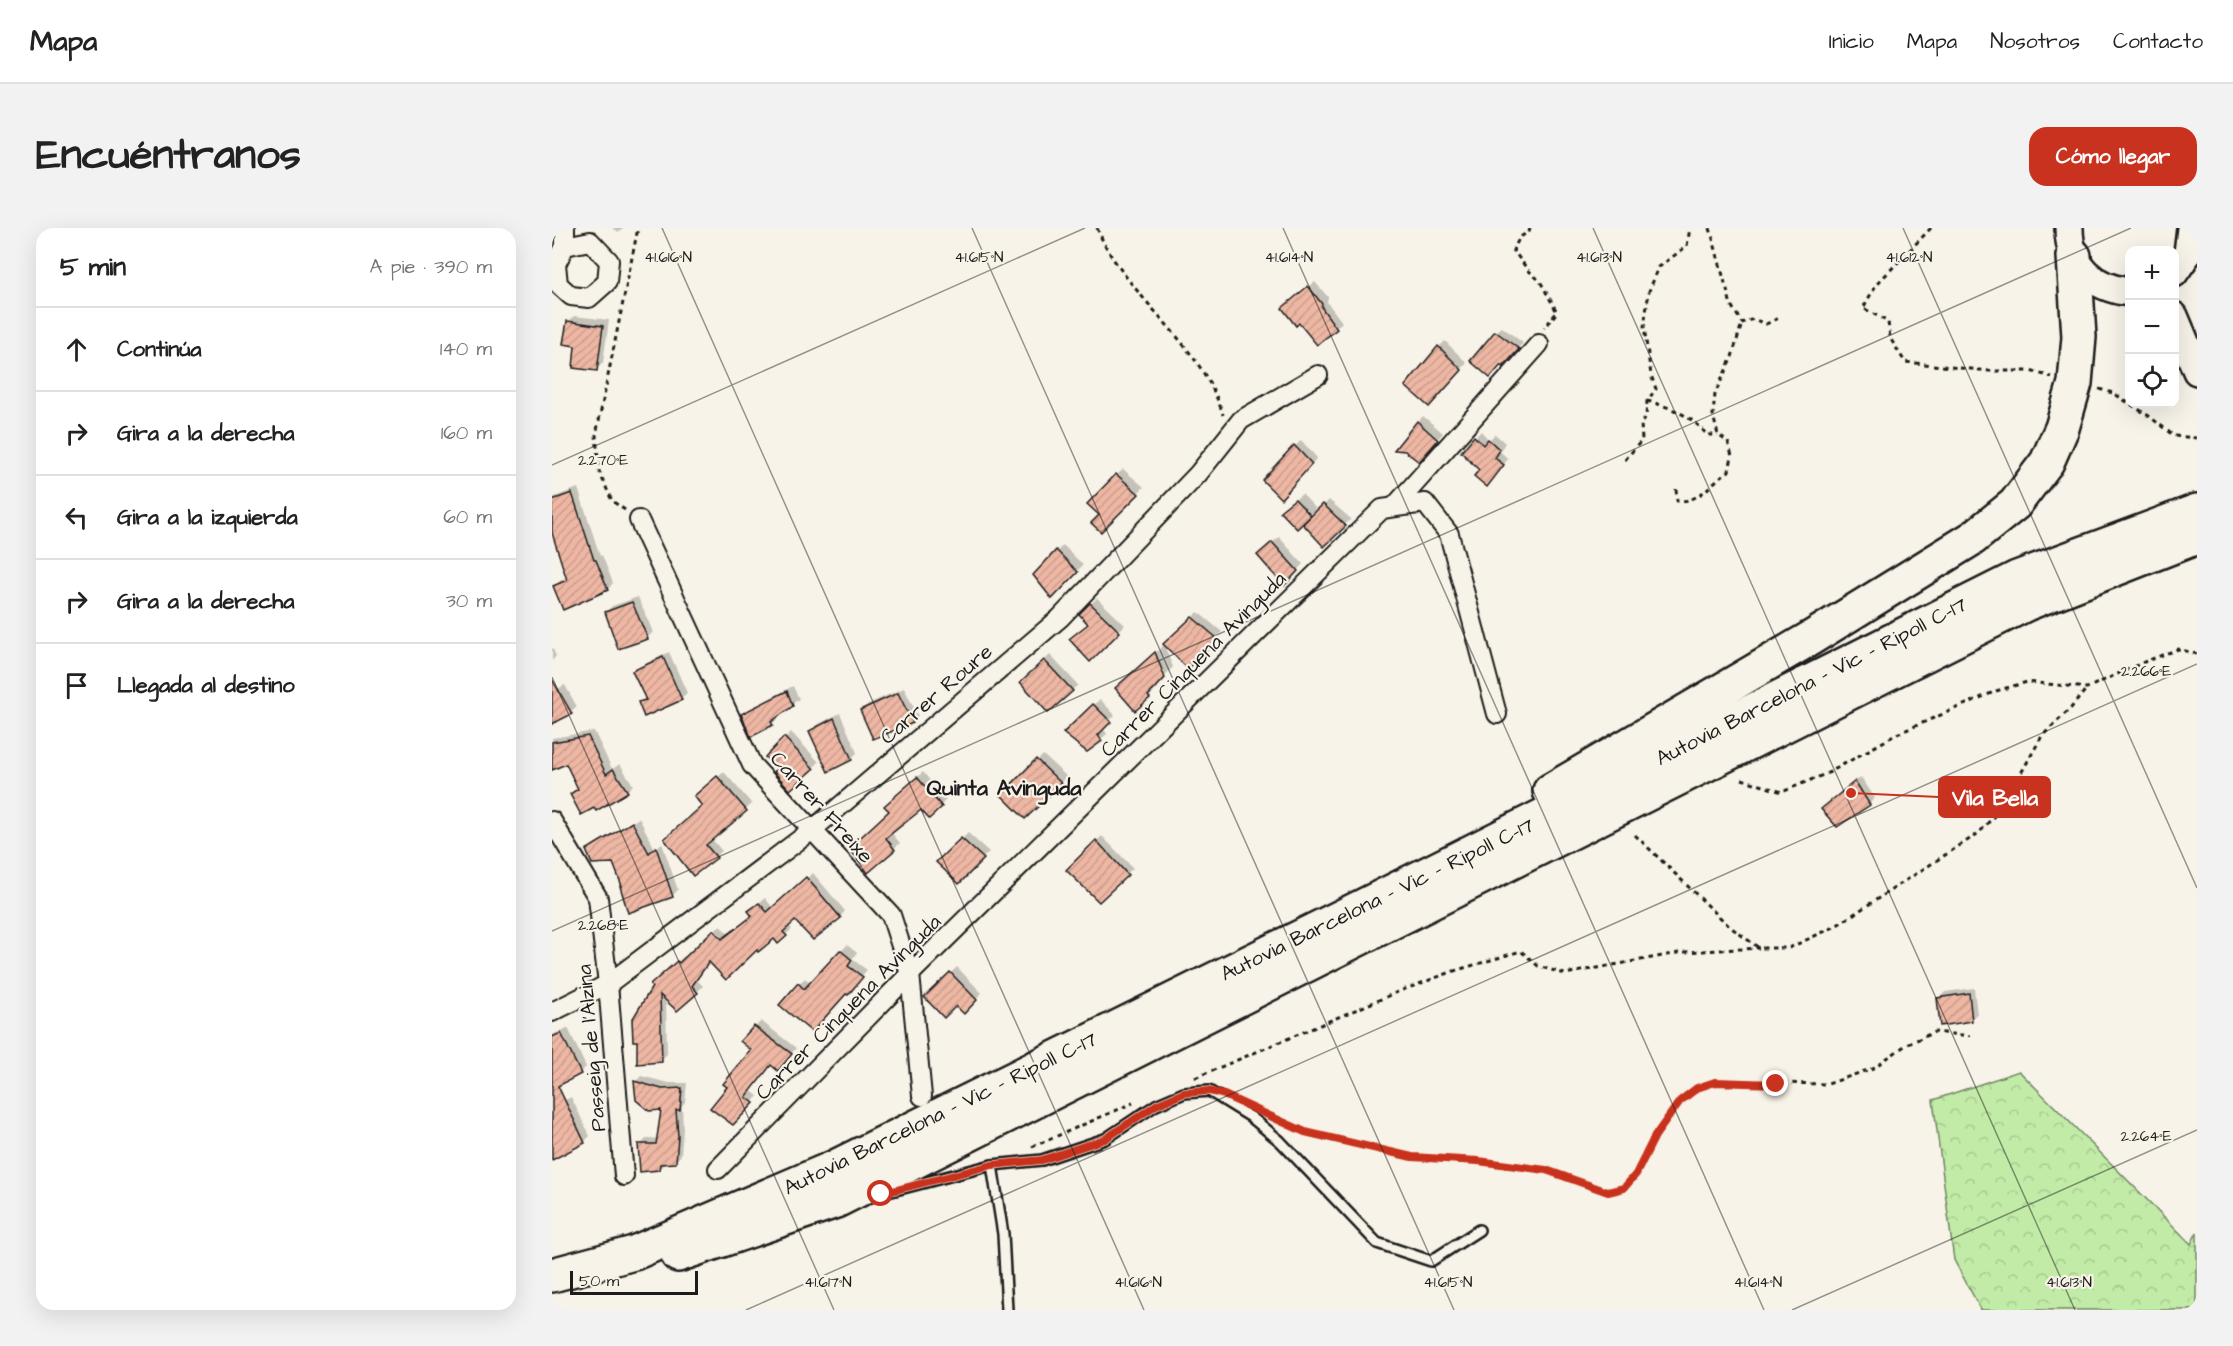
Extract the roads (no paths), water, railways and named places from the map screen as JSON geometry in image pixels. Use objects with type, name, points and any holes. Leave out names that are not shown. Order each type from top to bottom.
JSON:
[{"type":"highway","points":[[1363,906],[1571,778],[1811,638],[1973,538],[2015,504],[2047,462],[2062,429],[2075,383],[2079,336],[2071,242]]},
{"type":"highway","name":"Autovia Barcelona - Vic - Ripoll C-17","points":[[552,1275],[634,1253],[833,1168],[2017,579],[2197,511]]},
{"type":"highway","name":"Autovia Barcelona - Vic - Ripoll C-17","points":[[552,1299],[836,1201],[2026,604],[2197,537]]},
{"type":"street","points":[[2179,267],[2188,253],[2191,228]]},
{"type":"street","points":[[2071,242],[2089,277],[2111,290],[2125,291]]},
{"type":"street","points":[[2179,326],[2197,371]]},
{"type":"street","points":[[1394,507],[1539,344]]},
{"type":"street","name":"Carrer Roure","points":[[552,1012],[608,984],[812,831],[1060,618],[1198,474],[1241,420],[1318,375]]},
{"type":"street","name":"Carrer Cinquena Avinguda","points":[[718,1169],[910,974],[1382,509],[1425,503],[1449,534],[1497,714]]},
{"type":"street","name":"Carrer Freixe","points":[[639,520],[752,765],[891,915],[910,974],[922,1096]]},
{"type":"street","name":"Passeig de l'Alzina","points":[[552,821],[598,898],[608,984],[624,1176]]},
{"type":"lane","points":[[881,1194],[992,1165],[1042,1160],[1105,1139],[1156,1105],[1184,1093],[1209,1091],[1251,1117],[1280,1141],[1377,1243],[1431,1261],[1479,1230]]},
{"type":"lane","points":[[992,1165],[1003,1234],[1007,1310]]},
{"type":"place","name":"Vila Bella","points":[[1851,793]]},
{"type":"district","name":"Quinta Avinguda","points":[[1004,787]]}]
